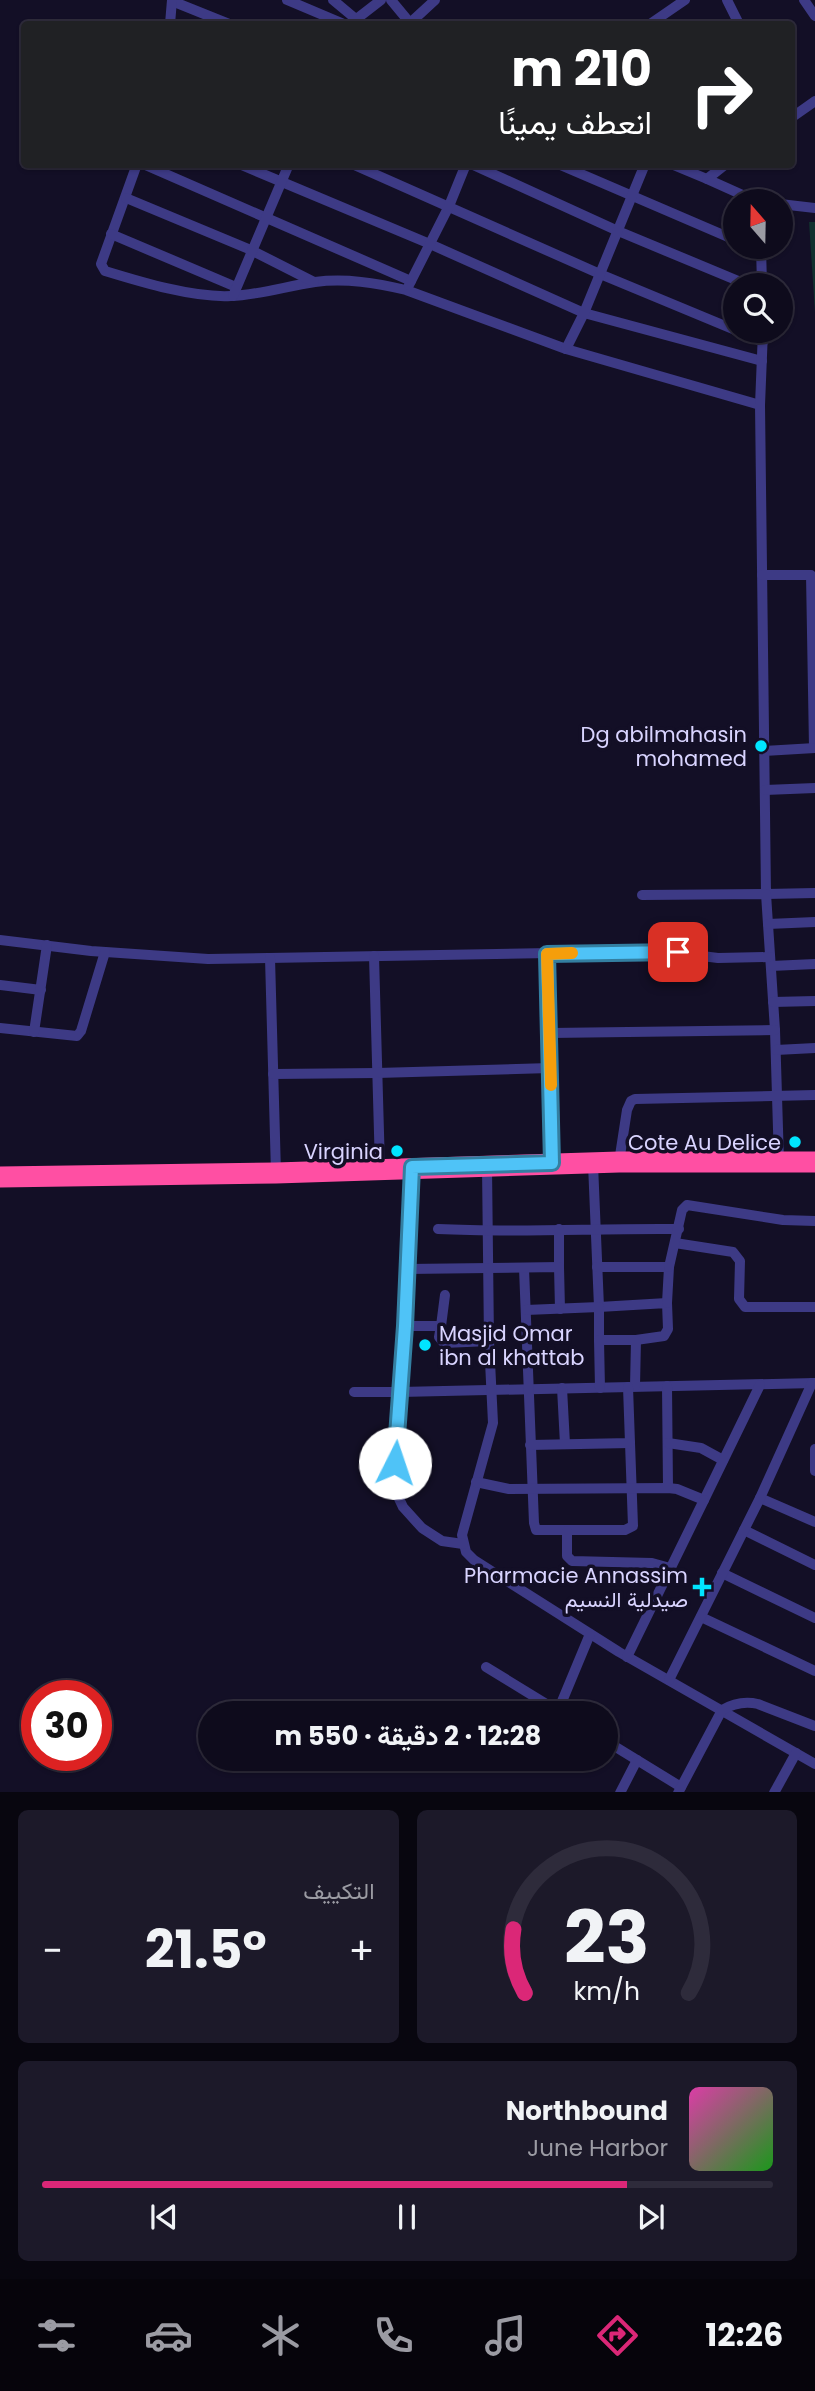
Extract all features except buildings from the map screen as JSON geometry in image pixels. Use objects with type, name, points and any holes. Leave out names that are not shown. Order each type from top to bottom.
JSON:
[{"type":"highway","points":[[0,1177],[487,1167],[552,1163],[815,1162]]},
{"type":"street","points":[[287,0],[337,21]]},
{"type":"street","points":[[333,0],[352,21]]},
{"type":"street","points":[[354,21],[367,4],[381,0]]},
{"type":"street","points":[[391,0],[408,21]]},
{"type":"street","points":[[665,21],[685,0]]},
{"type":"street","points":[[727,0],[738,21]]},
{"type":"street","points":[[804,0],[815,16]]},
{"type":"street","points":[[170,21],[172,1],[222,21]]},
{"type":"street","points":[[413,21],[429,2]]},
{"type":"street","points":[[795,115],[815,101]]},
{"type":"street","points":[[135,168],[101,264],[105,271],[205,296],[314,282],[358,281],[409,286]]},
{"type":"street","points":[[152,168],[265,216],[409,286],[566,349],[760,405]]},
{"type":"street","points":[[248,168],[430,244],[584,313],[762,361]]},
{"type":"street","points":[[234,291],[287,168]]},
{"type":"street","points":[[361,168],[600,274],[723,325]]},
{"type":"street","points":[[409,286],[449,206],[464,168]]},
{"type":"street","points":[[480,168],[618,231],[723,275]]},
{"type":"street","points":[[567,168],[723,235]]},
{"type":"street","points":[[566,349],[584,313],[643,168]]},
{"type":"street","points":[[698,172],[732,189]]},
{"type":"street","points":[[126,198],[251,250],[314,282]]},
{"type":"street","points":[[793,205],[815,208]]},
{"type":"street","points":[[111,234],[234,291]]},
{"type":"street","points":[[763,343],[760,405],[766,894],[776,1050],[779,1163]]},
{"type":"street","points":[[762,575],[813,575],[814,748],[764,751]]},
{"type":"street","points":[[765,790],[815,789]]},
{"type":"street","points":[[642,895],[815,893]]},
{"type":"street","points":[[768,924],[815,922]]},
{"type":"street","points":[[0,940],[105,952],[208,959],[662,951],[719,958],[815,964]]},
{"type":"street","points":[[34,1032],[47,945]]},
{"type":"street","points":[[0,1028],[75,1037],[79,1034],[105,952]]},
{"type":"street","points":[[547,954],[552,1163]]},
{"type":"street","points":[[374,956],[380,1168]]},
{"type":"street","points":[[270,958],[276,1172]]},
{"type":"street","points":[[0,985],[41,990]]},
{"type":"street","points":[[773,1002],[815,1001]]},
{"type":"street","points":[[550,1033],[775,1030]]},
{"type":"street","points":[[776,1050],[815,1048]]},
{"type":"street","points":[[274,1074],[551,1068]]},
{"type":"street","points":[[619,1162],[627,1110],[631,1101],[645,1098],[815,1095]]},
{"type":"street","points":[[593,1164],[600,1388]]},
{"type":"street","points":[[412,1167],[405,1326],[393,1486],[403,1507],[422,1528],[442,1541],[463,1544]]},
{"type":"street","points":[[487,1167],[492,1430],[463,1526],[466,1552],[474,1560],[627,1657],[815,1764]]},
{"type":"street","points":[[599,1339],[636,1340],[664,1336],[668,1329],[669,1267],[682,1210],[687,1205],[783,1220],[815,1222]]},
{"type":"street","points":[[438,1229],[489,1232],[596,1228],[679,1229]]},
{"type":"street","points":[[559,1229],[560,1309]]},
{"type":"street","points":[[676,1242],[733,1252],[740,1261],[738,1299],[745,1307],[815,1307]]},
{"type":"street","points":[[407,1269],[559,1267]]},
{"type":"street","points":[[597,1267],[669,1267]]},
{"type":"street","points":[[524,1268],[532,1490],[537,1530],[630,1529],[634,1524],[630,1443],[636,1340]]},
{"type":"street","points":[[446,1295],[440,1339],[444,1343],[489,1340]]},
{"type":"street","points":[[526,1310],[667,1304]]},
{"type":"street","points":[[405,1326],[441,1326]]},
{"type":"street","points":[[354,1392],[813,1383],[761,1498],[669,1680]]},
{"type":"street","points":[[627,1657],[760,1385]]},
{"type":"street","points":[[667,1386],[668,1488]]},
{"type":"street","points":[[562,1388],[565,1444]]},
{"type":"street","points":[[530,1446],[630,1443]]},
{"type":"street","points":[[668,1443],[691,1445],[723,1460]]},
{"type":"street","points":[[815,1449],[815,1471]]},
{"type":"street","points":[[476,1482],[500,1488],[532,1490],[668,1488],[704,1500]]},
{"type":"street","points":[[761,1498],[815,1522]]},
{"type":"street","points":[[744,1530],[815,1565]]},
{"type":"street","points":[[567,1531],[567,1556],[572,1561],[652,1563],[670,1568]]},
{"type":"street","points":[[722,1573],[815,1618]]},
{"type":"street","points":[[701,1617],[815,1671]]},
{"type":"street","points":[[563,1701],[590,1634]]},
{"type":"street","points":[[486,1667],[541,1701]]},
{"type":"street","points":[[618,1748],[679,1790],[722,1710],[731,1704],[750,1702],[815,1726]]},
{"type":"street","points":[[775,1792],[796,1753]]},
{"type":"street","points":[[621,1792],[637,1760]]},
{"type":"green space","points":[[809,222],[815,222],[815,313]]},
{"type":"slow traffic","points":[[551,1085],[547,954],[572,953]]},
{"type":"place","name":"Dg abilmahasin mohamed","points":[[761,746]]},
{"type":"place","name":"Cote Au Delice","points":[[795,1142]]},
{"type":"place","name":"Virginia","points":[[397,1151]]},
{"type":"place","name":"Masjid Omar ibn al khattab","points":[[425,1345]]},
{"type":"place","name":"Pharmacie Annassim صيدلية النسيم","points":[[702,1587]]},
{"type":"route","points":[[395,1463],[405,1326],[412,1167],[487,1167],[552,1163],[547,954],[678,952]]}]
